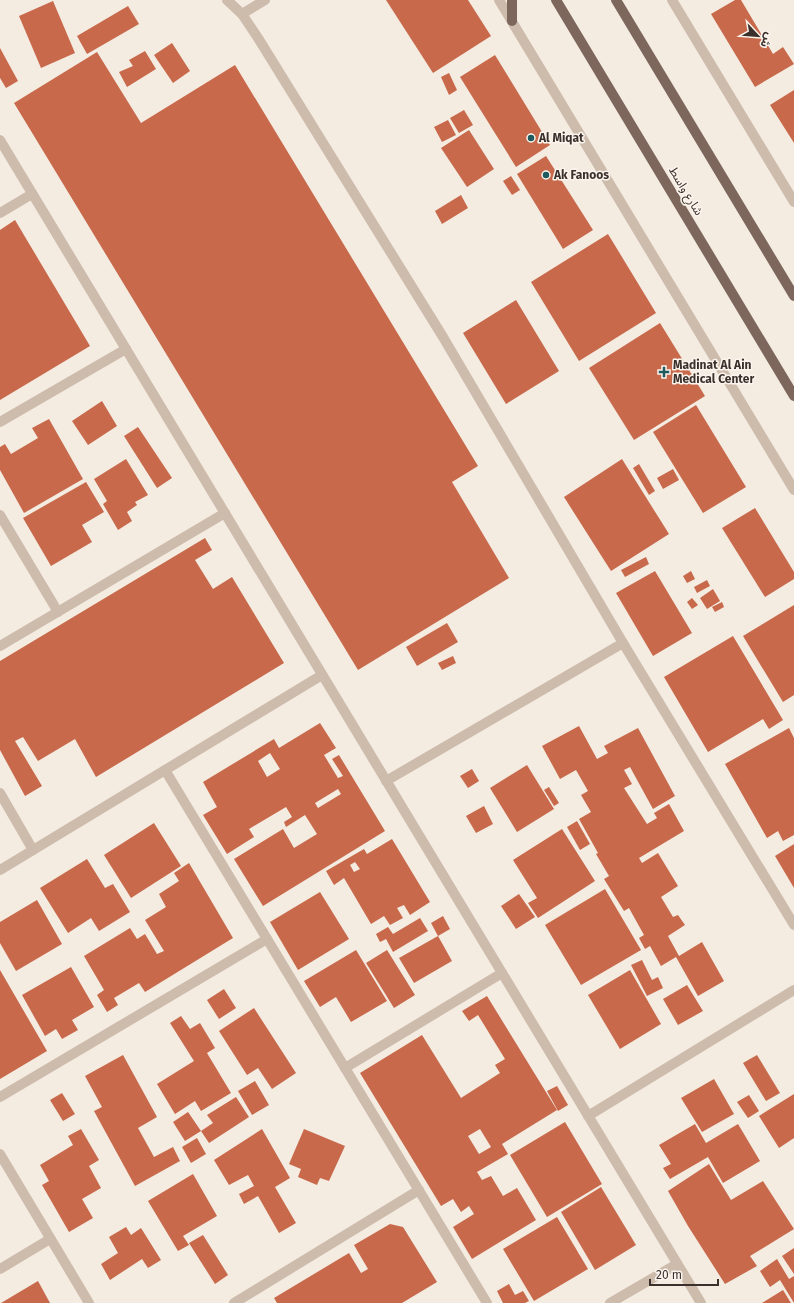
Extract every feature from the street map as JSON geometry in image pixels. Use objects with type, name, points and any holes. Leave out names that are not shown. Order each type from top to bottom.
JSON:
[{"type":"main road","points":[[512,0],[512,21]]},
{"type":"main road","name":"شارع واسط","points":[[556,0],[794,396]]},
{"type":"main road","points":[[616,0],[794,296]]},
{"type":"street","points":[[227,0],[242,14],[258,38],[443,337],[623,643],[794,925]]},
{"type":"street","points":[[242,14],[265,0]]},
{"type":"street","points":[[498,0],[794,490]]},
{"type":"street","points":[[672,0],[794,202]]},
{"type":"street","points":[[0,140],[701,1303]]},
{"type":"street","points":[[0,213],[32,194]]},
{"type":"street","points":[[0,422],[126,349]]},
{"type":"street","points":[[0,646],[225,513]]},
{"type":"street","points":[[0,515],[58,612]]},
{"type":"street","points":[[386,781],[623,643]]},
{"type":"street","points":[[0,870],[322,675]]},
{"type":"street","points":[[165,770],[488,1303]]},
{"type":"street","points":[[0,793],[33,850]]},
{"type":"street","points":[[0,1097],[267,939]]},
{"type":"street","points":[[345,1068],[502,973]]},
{"type":"street","points":[[588,1116],[794,990]]},
{"type":"street","points":[[0,1154],[89,1303]]},
{"type":"street","points":[[234,1303],[419,1190]]},
{"type":"street","points":[[0,1268],[50,1239]]},
{"type":"street","points":[[610,1303],[678,1264]]},
{"type":"building","points":[[386,0],[468,0],[491,36],[433,73]]},
{"type":"building","points":[[735,0],[741,0],[773,54],[783,47],[794,64],[755,87],[711,14]]},
{"type":"building","points":[[53,1],[75,53],[41,68],[19,16]]},
{"type":"building","points":[[128,6],[139,24],[87,54],[77,36]]},
{"type":"building","points":[[172,43],[190,71],[173,83],[154,55]]},
{"type":"building","points":[[0,48],[18,81],[6,88],[0,78]]},
{"type":"building","points":[[145,51],[156,69],[127,87],[119,72],[133,66],[129,60]]},
{"type":"building","points":[[97,52],[141,123],[235,65],[478,466],[452,482],[509,578],[358,670],[14,103]]},
{"type":"building","points":[[495,55],[550,145],[516,167],[460,77]]},
{"type":"building","points":[[449,73],[457,90],[449,95],[441,77]]},
{"type":"building","points":[[794,90],[794,143],[770,105]]},
{"type":"building","points":[[464,110],[473,125],[459,133],[450,118]]},
{"type":"building","points":[[448,120],[456,135],[442,142],[434,127]]},
{"type":"building","points":[[469,130],[494,169],[467,187],[441,148]]},
{"type":"building","points":[[546,156],[593,230],[563,249],[517,174]]},
{"type":"building","points":[[511,176],[520,190],[512,195],[503,181]]},
{"type":"building","points":[[461,195],[468,208],[442,224],[435,211]]},
{"type":"building","points":[[15,220],[90,346],[0,400],[0,230]]},
{"type":"building","points":[[608,234],[656,313],[579,361],[531,282]]},
{"type":"building","points":[[516,300],[559,371],[506,404],[463,333]]},
{"type":"building","points":[[660,323],[705,396],[634,440],[589,368]]},
{"type":"building","points":[[102,401],[117,426],[88,445],[72,421]]},
{"type":"building","points":[[696,405],[746,487],[703,513],[653,432]]},
{"type":"building","points":[[49,419],[83,479],[24,513],[0,470],[0,447],[5,444],[11,454],[38,438],[32,428]]},
{"type":"building","points":[[138,427],[172,478],[157,488],[124,436]]},
{"type":"building","points":[[126,459],[148,495],[135,502],[137,505],[127,512],[132,521],[118,530],[103,504],[107,501],[94,479]]},
{"type":"building","points":[[622,459],[669,534],[611,571],[564,497]]},
{"type":"building","points":[[639,464],[655,491],[649,495],[633,468]]},
{"type":"building","points":[[673,469],[679,480],[663,489],[657,478]]},
{"type":"building","points":[[86,482],[104,512],[82,525],[92,542],[51,566],[23,518]]},
{"type":"building","points":[[755,508],[794,572],[794,579],[765,597],[722,528]]},
{"type":"building","points":[[205,538],[212,550],[195,560],[213,589],[232,577],[284,663],[96,777],[75,739],[38,761],[23,737],[15,741],[42,786],[25,796],[0,750],[0,661]]},
{"type":"building","points":[[646,557],[649,564],[625,577],[621,570]]},
{"type":"building","points":[[655,571],[692,633],[653,656],[616,593]]},
{"type":"building","points":[[691,571],[695,579],[687,583],[683,576]]},
{"type":"building","points":[[707,580],[710,586],[697,593],[694,587]]},
{"type":"building","points":[[713,589],[720,601],[707,609],[700,598]]},
{"type":"building","points":[[692,598],[698,605],[692,609],[687,602]]},
{"type":"building","points":[[722,602],[724,607],[715,612],[712,607]]},
{"type":"building","points":[[794,605],[794,695],[783,702],[743,636]]},
{"type":"building","points":[[447,623],[458,642],[417,666],[406,647]]},
{"type":"building","points":[[733,636],[783,720],[769,729],[763,719],[708,752],[664,677]]},
{"type":"building","points":[[453,656],[456,663],[442,670],[438,663]]},
{"type":"building","points":[[320,723],[336,748],[324,755],[338,778],[343,776],[332,759],[339,755],[385,831],[263,906],[234,859],[283,829],[294,848],[317,834],[305,815],[286,827],[284,822],[292,817],[286,807],[249,829],[254,837],[227,854],[203,815],[217,807],[203,782],[274,739],[279,748]],"holes":[[[270,753],[280,769],[267,777],[258,761]],[[338,789],[341,794],[318,808],[315,803]]]},
{"type":"building","points":[[579,726],[597,759],[608,753],[604,746],[638,728],[675,796],[653,809],[630,767],[624,770],[632,784],[624,788],[647,824],[657,818],[654,813],[669,804],[684,831],[639,858],[642,863],[658,853],[678,886],[661,897],[673,917],[678,915],[685,925],[668,936],[679,956],[702,942],[724,981],[698,996],[676,957],[661,966],[650,946],[645,949],[639,938],[644,935],[629,908],[624,911],[604,879],[621,869],[609,876],[596,854],[598,853],[579,819],[591,812],[581,795],[588,791],[576,770],[560,779],[542,746]]},
{"type":"building","points":[[789,728],[794,738],[794,835],[783,841],[778,831],[767,838],[725,764]]},
{"type":"building","points":[[527,765],[554,809],[517,832],[490,788]]},
{"type":"building","points":[[472,769],[479,781],[468,788],[460,776]]},
{"type":"building","points":[[549,787],[559,803],[554,806],[544,790]]},
{"type":"building","points":[[484,806],[493,824],[476,833],[466,816]]},
{"type":"building","points":[[577,821],[590,844],[580,850],[567,827]]},
{"type":"building","points":[[154,823],[181,866],[131,898],[104,855]]},
{"type":"building","points":[[562,829],[595,881],[538,918],[528,903],[537,898],[513,860]]},
{"type":"building","points":[[392,839],[430,902],[410,915],[404,905],[397,908],[403,918],[390,925],[384,916],[371,924],[344,878],[334,885],[326,871],[364,849],[367,854]],"holes":[[[355,862],[360,869],[354,872],[350,865]]]},
{"type":"building","points":[[794,844],[794,888],[775,856]]},
{"type":"building","points":[[87,859],[105,888],[113,884],[130,912],[99,931],[91,918],[68,933],[40,888]]},
{"type":"building","points":[[189,863],[233,938],[145,992],[139,983],[114,998],[118,1005],[107,1012],[97,995],[104,990],[84,956],[130,928],[137,939],[145,934],[157,954],[164,951],[145,920],[166,907],[159,894],[179,881],[174,873]]},
{"type":"building","points":[[605,889],[641,950],[581,985],[545,925]]},
{"type":"building","points":[[320,892],[349,939],[298,970],[270,922]]},
{"type":"building","points":[[519,894],[535,917],[516,929],[501,906]]},
{"type":"building","points":[[37,900],[62,944],[16,971],[0,943],[0,922]]},
{"type":"building","points":[[443,916],[450,929],[438,936],[431,923]]},
{"type":"building","points":[[420,918],[428,931],[393,952],[386,939],[380,942],[376,934],[388,927],[393,934]]},
{"type":"building","points":[[438,936],[452,961],[414,983],[399,958]]},
{"type":"building","points":[[356,950],[387,1001],[351,1022],[336,997],[320,1007],[304,981]]},
{"type":"building","points":[[387,950],[415,995],[394,1008],[366,963]]},
{"type":"building","points":[[642,960],[652,980],[658,977],[663,988],[647,996],[631,965]]},
{"type":"building","points":[[71,967],[94,1007],[72,1020],[78,1030],[62,1039],[56,1029],[45,1036],[22,995]]},
{"type":"building","points":[[0,970],[47,1051],[0,1079]]},
{"type":"building","points":[[630,970],[661,1024],[620,1049],[588,995]]},
{"type":"building","points":[[687,985],[703,1011],[678,1025],[663,999]]},
{"type":"building","points":[[224,989],[236,1008],[219,1019],[207,1000]]},
{"type":"building","points":[[487,996],[557,1110],[502,1144],[508,1154],[477,1172],[482,1180],[491,1176],[503,1196],[517,1188],[536,1220],[472,1259],[453,1227],[474,1214],[469,1206],[461,1212],[453,1199],[441,1206],[360,1073],[422,1035],[461,1098],[500,1073],[495,1065],[505,1059],[478,1015],[469,1021],[462,1011]],"holes":[[[480,1129],[491,1147],[479,1154],[468,1136]]]},
{"type":"building","points":[[254,1008],[296,1073],[272,1089],[258,1068],[247,1075],[219,1031]]},
{"type":"building","points":[[181,1016],[190,1029],[200,1023],[215,1048],[207,1053],[231,1093],[201,1111],[195,1101],[175,1114],[157,1084],[194,1061],[170,1023]]},
{"type":"building","points":[[123,1055],[157,1117],[138,1128],[154,1157],[173,1147],[180,1161],[135,1186],[94,1111],[102,1107],[85,1076]]},
{"type":"building","points":[[757,1055],[780,1093],[766,1101],[743,1063]]},
{"type":"building","points":[[714,1079],[734,1114],[702,1132],[681,1098]]},
{"type":"building","points":[[255,1081],[269,1105],[252,1115],[238,1091]]},
{"type":"building","points":[[557,1086],[568,1105],[558,1111],[547,1091]]},
{"type":"building","points":[[62,1093],[75,1114],[63,1121],[50,1100]]},
{"type":"building","points":[[794,1094],[794,1138],[779,1148],[759,1116]]},
{"type":"building","points":[[749,1095],[759,1111],[748,1118],[737,1102]]},
{"type":"building","points":[[236,1097],[249,1117],[209,1143],[201,1131],[213,1123],[207,1115]]},
{"type":"building","points":[[188,1112],[201,1131],[185,1141],[173,1122]]},
{"type":"building","points":[[565,1122],[602,1184],[547,1217],[510,1155]]},
{"type":"building","points":[[695,1124],[706,1143],[738,1124],[760,1161],[723,1183],[708,1157],[670,1179],[663,1168],[671,1164],[659,1145]]},
{"type":"building","points":[[81,1129],[99,1160],[89,1166],[101,1188],[82,1199],[93,1218],[69,1232],[42,1185],[49,1181],[40,1165],[73,1145],[68,1136]]},
{"type":"building","points":[[262,1129],[290,1178],[275,1187],[296,1223],[279,1233],[258,1196],[244,1204],[239,1194],[254,1186],[248,1175],[229,1185],[214,1160]]},
{"type":"building","points":[[304,1129],[345,1146],[329,1181],[320,1178],[317,1185],[298,1177],[301,1169],[289,1164]]},
{"type":"building","points":[[197,1138],[206,1154],[191,1163],[182,1147]]},
{"type":"building","points":[[709,1164],[731,1200],[763,1181],[794,1229],[750,1256],[757,1266],[725,1284],[688,1226],[668,1191]]},
{"type":"building","points":[[193,1174],[217,1216],[183,1236],[189,1245],[178,1251],[148,1201]]},
{"type":"building","points":[[601,1187],[636,1245],[595,1270],[561,1212]]},
{"type":"building","points":[[557,1217],[588,1269],[534,1301],[503,1249]]},
{"type":"building","points":[[390,1224],[403,1227],[437,1282],[402,1303],[277,1303],[274,1298],[349,1253],[361,1273],[368,1269],[354,1245]]},
{"type":"building","points":[[126,1227],[131,1235],[141,1228],[161,1260],[148,1268],[142,1259],[110,1280],[101,1264],[118,1253],[109,1237]]},
{"type":"building","points":[[203,1235],[228,1275],[215,1284],[189,1243]]},
{"type":"building","points":[[794,1248],[794,1274],[782,1256]]},
{"type":"building","points":[[777,1259],[789,1279],[794,1276],[794,1303],[780,1280],[770,1287],[760,1271]]},
{"type":"building","points":[[38,1281],[50,1303],[1,1303]]},
{"type":"building","points":[[509,1284],[515,1295],[523,1291],[529,1301],[525,1303],[503,1303],[497,1291]]},
{"type":"building","points":[[783,1290],[791,1303],[762,1303]]},
{"type":"place","name":"Al Miqat","points":[[531,138]]},
{"type":"place","name":"Ak Fanoos","points":[[546,175]]},
{"type":"place","name":"Madinat Al Ain Medical Center","points":[[664,372]]}]
